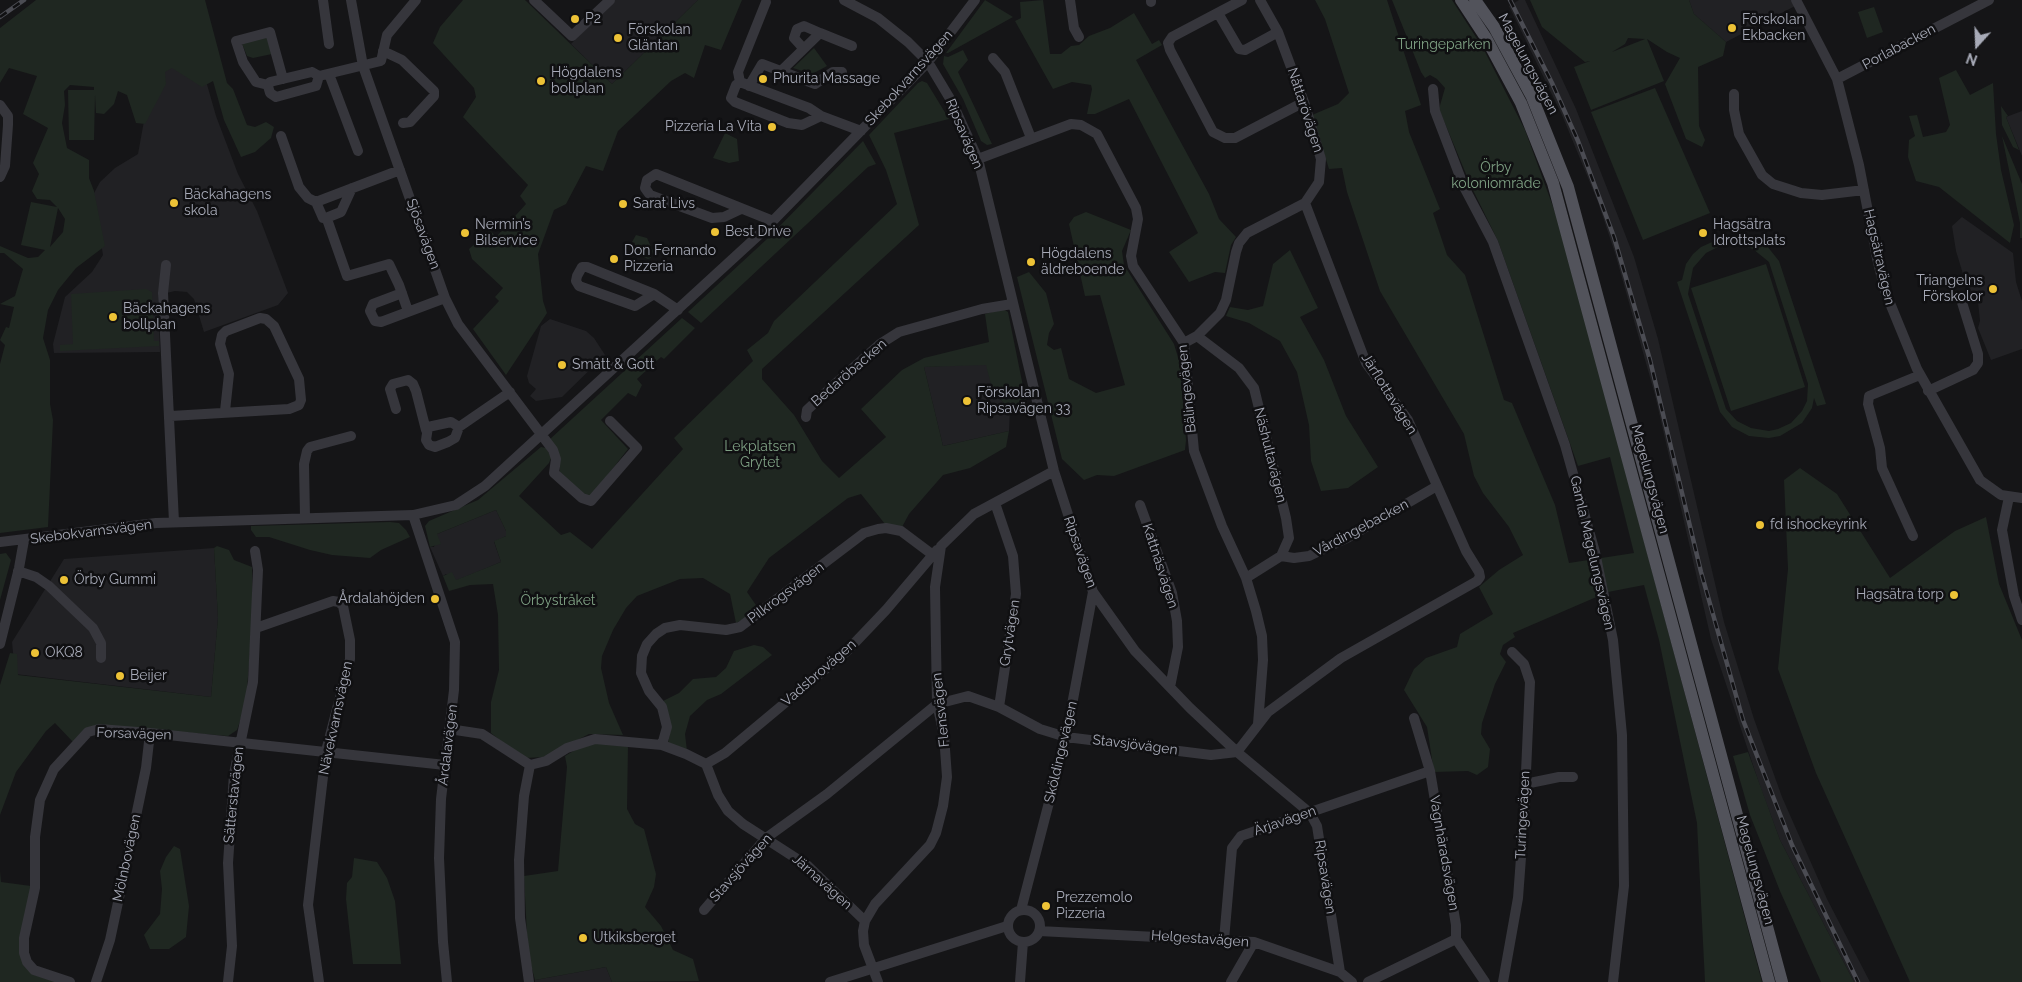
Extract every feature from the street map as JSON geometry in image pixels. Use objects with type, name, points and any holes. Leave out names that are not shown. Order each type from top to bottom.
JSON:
[{"type":"main road","name":"Magelungsvägen","points":[[1461,0],[1486,38],[1521,103],[1553,183],[1769,982]]},
{"type":"main road","name":"Magelungsvägen","points":[[1475,0],[1494,28],[1532,97],[1568,187],[1782,982]]},
{"type":"street","points":[[322,0],[329,44]]},
{"type":"street","name":"Sjösavägen","points":[[351,0],[363,66],[445,298],[458,324],[542,434]]},
{"type":"street","points":[[268,85],[270,82],[312,72],[324,75],[382,61],[383,51],[390,30],[416,0]]},
{"type":"street","points":[[534,0],[572,36],[610,0]]},
{"type":"street","name":"Ripsavägen","points":[[844,0],[878,18],[928,62],[952,102],[978,159],[1054,471],[1092,592],[1135,651],[1170,687],[1237,752],[1310,812],[1317,826],[1340,972]]},
{"type":"street","name":"Skebokvarnsvägen","points":[[0,644],[24,540],[174,522],[306,516],[413,515],[456,505],[477,492],[773,221],[928,62],[975,0]]},
{"type":"street","points":[[1070,0],[1074,28],[1079,37]]},
{"type":"street","points":[[1242,0],[1172,37],[1168,43],[1214,132],[1225,138],[1235,138],[1304,102]]},
{"type":"street","name":"Nåttarövägen","points":[[1260,0],[1278,32],[1304,102],[1321,159],[1322,169],[1319,182],[1305,203]]},
{"type":"street","name":"Hagsätravägen","points":[[1796,0],[1837,79],[1864,190],[1885,291],[1920,375],[1980,480],[1985,486],[2005,496]]},
{"type":"street","name":"Porlabacken","points":[[1837,79],[1989,0]]},
{"type":"street","points":[[745,84],[738,72],[766,2]]},
{"type":"street","points":[[1218,13],[1239,49],[1245,50],[1278,32]]},
{"type":"street","points":[[803,48],[794,38],[797,29],[804,26],[852,46]]},
{"type":"street","points":[[268,85],[256,82],[243,62],[236,41],[270,32],[283,79]]},
{"type":"street","points":[[781,72],[803,48],[820,34]]},
{"type":"street","points":[[383,51],[402,60],[434,91],[434,96],[410,122],[403,123]]},
{"type":"street","points":[[993,58],[1005,72],[1031,138]]},
{"type":"street","points":[[821,116],[802,125],[788,123],[735,102],[731,98],[736,85],[745,84],[762,64],[815,84],[833,72],[842,72]]},
{"type":"street","points":[[268,85],[271,96],[276,97],[316,86],[324,75]]},
{"type":"street","points":[[324,75],[358,151]]},
{"type":"street","name":"Skebokvarnsvägen","points":[[745,84],[809,108],[821,116],[861,132]]},
{"type":"street","name":"Gamla Magelungsvägen","points":[[1433,89],[1435,111],[1464,187],[1493,242],[1565,445],[1595,552],[1613,640],[1622,735],[1624,813],[1624,886],[1613,982]]},
{"type":"street","points":[[1734,94],[1734,110],[1739,134],[1762,175],[1773,184],[1801,193],[1822,195],[1864,190]]},
{"type":"street","points":[[0,105],[8,116],[8,125],[5,166],[0,177]]},
{"type":"street","name":"Bälingevägen","points":[[978,159],[1071,124],[1081,125],[1097,134],[1136,208],[1138,220],[1131,256],[1133,266],[1184,343],[1194,451],[1218,519],[1246,578],[1262,636],[1264,660],[1258,724]]},
{"type":"street","points":[[282,136],[299,188],[308,198],[316,202],[323,218],[326,218],[347,276],[389,264],[402,292],[408,311]]},
{"type":"street","points":[[316,202],[400,170]]},
{"type":"street","points":[[741,209],[724,217],[712,218],[650,195],[645,188],[647,180],[656,174],[735,204],[741,209],[773,221]]},
{"type":"street","points":[[326,218],[341,212],[352,188]]},
{"type":"street","points":[[1184,343],[1197,336],[1220,312],[1236,252],[1243,238],[1257,226],[1305,203]]},
{"type":"street","name":"Järflottavägen","points":[[1258,724],[1268,712],[1341,658],[1477,581],[1480,577],[1436,486],[1408,420],[1366,364],[1305,203]]},
{"type":"street","points":[[166,265],[163,293],[171,416],[174,522]]},
{"type":"street","points":[[654,294],[635,306],[579,286],[576,281],[577,276],[582,267],[588,267],[654,294],[678,310]]},
{"type":"street","points":[[402,292],[373,304],[370,311],[375,321],[378,322],[445,298]]},
{"type":"street","points":[[1928,391],[1972,370],[1978,363],[1978,354],[1960,296]]},
{"type":"street","name":"Bedaröbacken","points":[[806,417],[807,410],[834,385],[880,344],[899,332],[982,309],[1012,304]]},
{"type":"street","points":[[171,416],[225,411],[289,409],[299,405],[301,400],[299,379],[294,365],[274,326],[266,319],[260,318],[222,335],[220,344],[229,374],[225,411]]},
{"type":"street","name":"Näshultavägen","points":[[1197,336],[1239,368],[1254,388],[1286,518],[1288,538],[1282,556]]},
{"type":"street","points":[[1913,536],[1882,468],[1880,448],[1868,404],[1869,396],[1920,375]]},
{"type":"street","points":[[396,409],[390,389],[393,384],[408,380],[413,384],[416,391],[426,430],[426,440],[429,445],[435,446],[455,438],[459,426],[510,392]]},
{"type":"street","points":[[426,430],[428,427],[452,422],[459,426]]},
{"type":"street","points":[[542,434],[556,459],[554,472],[582,498],[591,501],[637,448],[610,422]]},
{"type":"street","points":[[306,516],[304,464],[307,451],[310,447],[351,436]]},
{"type":"street","points":[[941,546],[974,514],[1054,471]]},
{"type":"street","name":"Vårdingebacken","points":[[1282,556],[1294,558],[1309,556],[1349,538],[1436,486]]},
{"type":"street","points":[[2022,498],[2005,496],[2002,530],[2014,596],[2022,620]]},
{"type":"street","name":"Grytvägen","points":[[995,503],[1013,556],[1016,594],[999,707]]},
{"type":"street","name":"Kattnäsvägen","points":[[1140,505],[1172,593],[1177,621],[1178,646],[1170,687]]},
{"type":"street","name":"Årdalavägen","points":[[413,515],[456,642],[454,690],[449,729],[439,858],[442,942],[447,982]]},
{"type":"street","name":"Pilkrogsvägen","points":[[662,745],[667,726],[662,707],[649,691],[641,673],[642,656],[647,644],[656,634],[665,628],[680,625],[726,630],[740,627],[864,534],[878,529],[886,528],[901,531],[933,554]]},
{"type":"street","points":[[0,542],[24,540]]},
{"type":"street","name":"Vadsbrovägen","points":[[706,764],[725,753],[846,652],[941,546]]},
{"type":"street","name":"Flensvägen","points":[[865,921],[875,904],[930,845],[936,833],[943,806],[947,777],[944,735],[937,704],[936,579],[941,546]]},
{"type":"street","name":"Sätterstavägen","points":[[228,982],[232,946],[228,863],[234,774],[254,682],[258,570],[255,550]]},
{"type":"street","points":[[1246,578],[1282,556]]},
{"type":"street","points":[[920,570],[936,579]]},
{"type":"street","points":[[18,572],[36,577],[50,586],[93,628],[101,643],[101,658]]},
{"type":"street","name":"Sköldingevägen","points":[[1008,926],[1010,917],[1021,910],[1066,737],[1092,592]]},
{"type":"street","name":"Nävekvarnsvägen","points":[[256,628],[333,601],[339,602],[343,606],[350,640],[350,659],[326,751],[308,905],[319,982]]},
{"type":"street","name":"Turingevägen","points":[[1503,982],[1518,898],[1526,784],[1530,682],[1524,664],[1512,652]]},
{"type":"street","name":"Stavsjövägen","points":[[704,910],[766,838],[827,794],[937,704],[968,696],[999,707],[1040,729],[1066,737],[1211,755],[1237,752]]},
{"type":"street","name":"Vagnhäradsvägen","points":[[1414,718],[1430,771],[1456,939],[1485,982]]},
{"type":"street","points":[[1237,752],[1258,724]]},
{"type":"street","points":[[449,729],[482,734],[530,765],[546,761],[566,748],[595,739],[662,745],[706,764]]},
{"type":"street","name":"Forsavägen","points":[[70,982],[34,970],[27,962],[24,953],[24,938],[35,888],[35,837],[40,800],[54,769],[88,732],[99,730],[150,733],[240,741],[446,765]]},
{"type":"street","name":"Mölnbovägen","points":[[96,982],[110,940],[146,768],[150,733]]},
{"type":"street","name":"Järnavägen","points":[[706,764],[718,795],[728,811],[744,824],[808,866],[865,921]]},
{"type":"street","points":[[529,982],[520,918],[519,860],[524,796],[530,765]]},
{"type":"street","name":"Ärjavägen","points":[[1224,940],[1232,848],[1241,836],[1430,771]]},
{"type":"street","points":[[1526,784],[1559,777],[1573,777]]},
{"type":"street","points":[[830,982],[1008,926],[1012,937],[1023,942],[1033,939],[1039,931],[1040,925],[1036,915],[1027,910],[1021,910]]},
{"type":"street","points":[[865,921],[863,931],[864,945],[878,982]]},
{"type":"street","name":"Helgestavägen","points":[[1039,931],[1254,942],[1340,972],[1352,982]]},
{"type":"street","points":[[1368,982],[1456,939]]},
{"type":"street","points":[[1020,982],[1023,942]]},
{"type":"street","points":[[1231,982],[1254,942]]},
{"type":"shaded area","name":"Förskolan Gläntan","points":[[615,0],[698,0],[612,84],[571,44]]},
{"type":"shaded area","points":[[1519,0],[1525,0],[1576,109],[1634,257],[1658,339],[1724,622],[1754,719],[1782,797],[1827,899],[1870,982],[1854,982],[1780,840],[1761,789],[1711,639],[1655,395],[1615,253],[1598,202],[1562,115],[1509,6]]},
{"type":"shaded area","name":"Förskolan Ekbacken","points":[[1689,0],[1791,0],[1795,6],[1726,42],[1694,14]]},
{"type":"shaded area","name":"Bäckahagens skola","points":[[169,65],[206,81],[216,116],[238,174],[257,211],[288,293],[278,305],[204,332],[194,299],[187,292],[175,291],[158,295],[160,352],[54,353],[53,344],[65,297],[92,272],[103,255],[93,195],[100,182],[115,168],[138,154],[144,121],[162,72]]},
{"type":"shaded area","points":[[2022,111],[2022,156],[2006,117]]},
{"type":"shaded area","name":"Triangelns Förskolor","points":[[1962,217],[2013,253],[2016,282],[2022,301],[2022,349],[1991,360],[1978,328],[1980,321],[1978,302],[1970,297],[1956,251],[1952,226]]},
{"type":"shaded area","name":"Smått & Gott","points":[[550,319],[586,331],[594,338],[605,355],[562,397],[536,401],[530,396],[536,389],[529,383],[527,376],[541,326]]},
{"type":"shaded area","name":"Förskolan Ripsavägen 33","points":[[987,365],[993,392],[1010,409],[1009,431],[943,446],[924,367]]},
{"type":"shaded area","points":[[496,510],[506,531],[506,536],[494,542],[501,562],[455,581],[446,574],[443,576],[430,547],[434,547],[437,534]]},
{"type":"shaded area","points":[[214,548],[218,618],[211,697],[15,674],[12,642],[64,559]]},
{"type":"shaded area","points":[[606,967],[612,982],[535,982],[535,980]]},
{"type":"green space","points":[[36,0],[205,0],[227,83],[233,89],[247,125],[255,127],[266,122],[274,127],[271,138],[255,152],[241,157],[224,120],[213,81],[202,87],[172,68],[165,72],[166,84],[145,124],[136,123],[127,95],[118,91],[114,104],[104,114],[96,113],[95,95],[94,140],[69,140],[68,90],[94,90],[94,87],[70,85],[64,91],[65,105],[62,123],[67,148],[89,160],[89,178],[94,191],[105,246],[76,268],[58,290],[48,310],[43,338],[50,360],[50,404],[53,420],[48,527],[0,533],[0,364],[5,345],[0,340],[6,327],[9,328],[14,307],[0,304],[15,296],[23,269],[4,253],[0,253],[0,246],[28,258],[38,257],[45,250],[21,245],[31,202],[57,207],[50,200],[37,199],[32,191],[39,174],[33,163],[48,128],[23,114],[37,76],[9,68],[0,83],[0,28]],"holes":[[[58,208],[65,219],[63,232],[50,247]]]},
{"type":"green space","points":[[463,0],[525,0],[612,84],[698,0],[742,0],[721,50],[705,45],[694,78],[685,73],[671,81],[618,131],[603,171],[586,166],[566,204],[554,210],[538,254],[543,301],[547,313],[506,375],[473,329],[499,301],[495,297],[503,288],[472,259],[469,249],[490,230],[496,237],[526,204],[520,196],[528,185],[463,117],[476,97],[474,88],[433,43],[440,27]]},
{"type":"green space","points":[[985,0],[1013,17],[946,53]]},
{"type":"green space","points":[[1043,0],[1050,54],[1061,54],[1071,46],[1079,45],[1089,36],[1110,28],[1134,13],[1152,44],[1159,40],[1162,45],[1136,60],[1209,194],[1219,219],[1236,237],[1231,245],[1225,273],[1215,272],[1189,282],[1169,252],[1198,233],[1129,99],[1095,114],[1087,114],[1092,89],[1091,85],[1072,82],[1053,89],[1015,21],[1021,18],[1020,2]]},
{"type":"green space","points":[[1315,0],[1387,0],[1421,105],[1405,111],[1409,132],[1440,209],[1433,213],[1447,255],[1465,275],[1504,400],[1512,403],[1555,505],[1569,563],[1634,553],[1610,457],[1578,466],[1498,241],[1471,186],[1439,109],[1445,88],[1437,79],[1430,75],[1425,78],[1421,72],[1392,0],[1452,0],[1483,48],[1525,130],[1559,223],[1762,982],[1705,982],[1697,823],[1659,640],[1644,585],[1608,592],[1513,633],[1515,637],[1503,645],[1500,654],[1506,662],[1495,684],[1482,723],[1481,734],[1490,749],[1488,767],[1477,775],[1468,771],[1434,772],[1427,727],[1404,690],[1414,669],[1426,658],[1457,647],[1460,634],[1493,614],[1479,587],[1499,570],[1523,555],[1509,527],[1483,493],[1474,476],[1464,434],[1380,291],[1347,192],[1342,168],[1329,169],[1312,115],[1338,104],[1349,93],[1325,19]]},
{"type":"green space","points":[[1530,0],[1689,0],[1694,14],[1726,42],[1723,56],[1698,67],[1699,126],[1705,140],[1702,147],[1686,139],[1665,84],[1680,58],[1647,39],[1664,81],[1591,110],[1574,67],[1590,61],[1585,62],[1542,27]],"holes":[[[1628,38],[1645,39],[1612,52],[1625,44]]]},
{"type":"green space","points":[[1874,7],[1883,32],[1867,38],[1858,12]]},
{"type":"green space","points":[[270,34],[272,54],[253,58],[247,56],[241,41]]},
{"type":"green space","points":[[814,48],[827,66],[812,74],[793,68]]},
{"type":"green space","points":[[963,50],[968,60],[958,72],[992,144],[987,145],[981,141],[963,99],[943,64],[944,56],[948,57]]},
{"type":"green space","points":[[1956,70],[1970,95],[1993,83],[1996,134],[2001,170],[2014,225],[2010,243],[1939,187],[1916,181],[1908,157],[1909,140],[1915,136],[1909,116],[1917,115],[1923,137],[1946,132],[1950,125],[1939,78]]},
{"type":"green space","name":"Örbystråket","points":[[922,81],[927,83],[949,119],[894,133],[919,225],[762,369],[762,379],[794,415],[822,461],[839,478],[886,437],[861,409],[902,370],[924,358],[989,342],[985,314],[1003,309],[1008,312],[1027,406],[1010,409],[993,392],[986,365],[924,367],[943,446],[1009,431],[1006,447],[970,468],[943,475],[909,514],[902,527],[885,524],[861,494],[848,498],[769,558],[747,592],[760,611],[736,623],[730,594],[703,578],[680,579],[637,596],[626,608],[613,630],[602,656],[601,668],[609,703],[623,735],[589,734],[544,757],[525,758],[516,753],[491,733],[491,702],[499,670],[498,615],[493,584],[470,585],[449,591],[443,576],[452,572],[456,580],[501,562],[494,541],[506,536],[506,531],[496,510],[437,534],[441,544],[430,547],[425,526],[429,521],[478,500],[541,447],[546,448],[549,453],[551,458],[549,463],[519,496],[561,535],[570,532],[592,549],[683,449],[674,438],[753,361],[747,350],[768,333],[774,321],[897,204],[886,170],[869,135]]},
{"type":"green space","points":[[1655,88],[1710,213],[1643,240],[1591,112]]},
{"type":"green space","points":[[2001,106],[2008,116],[2006,117],[2019,150],[2013,147],[2002,125]]},
{"type":"green space","points":[[725,133],[737,139],[739,161],[729,163],[713,158]]},
{"type":"green space","points":[[2002,136],[2022,184],[2022,238],[2020,238],[2020,223]]},
{"type":"green space","points":[[863,141],[876,164],[868,167],[701,323],[688,312],[767,239]]},
{"type":"green space","points":[[1086,212],[1131,230],[1122,251],[1124,265],[1174,344],[1180,364],[1186,440],[1185,450],[1114,476],[1097,475],[1084,480],[1062,459],[1017,277],[1029,272],[1046,293],[1054,324],[1049,333],[1047,345],[1054,350],[1061,348],[1069,379],[1096,393],[1125,385],[1100,295],[1085,296],[1069,224],[1074,217]]},
{"type":"green space","points":[[636,235],[647,238],[653,251],[651,258],[648,259],[633,253],[635,243],[632,242]]},
{"type":"green space","points":[[1721,238],[1742,238],[1767,246],[1779,261],[1826,404],[1817,406],[1814,398],[1812,408],[1802,423],[1780,436],[1769,438],[1749,436],[1732,427],[1720,412],[1677,282],[1682,280],[1686,264],[1701,247]],"holes":[[[1722,245],[1741,245],[1753,249],[1769,262],[1808,384],[1807,401],[1802,411],[1791,423],[1769,431],[1751,428],[1737,421],[1726,409],[1688,294],[1693,268],[1706,253]]]},
{"type":"green space","points":[[1290,250],[1318,308],[1300,317],[1324,360],[1346,416],[1378,467],[1348,488],[1321,491],[1311,461],[1309,425],[1297,372],[1280,341],[1249,323],[1226,316],[1230,307],[1248,310],[1263,306],[1273,264]]},
{"type":"green space","points":[[1766,264],[1805,387],[1731,411],[1691,288]]},
{"type":"green space","name":"Bäckahagens bollplan","points":[[146,289],[152,292],[154,341],[159,341],[159,346],[60,351],[60,345],[73,344],[71,294]]},
{"type":"green space","points":[[682,318],[695,328],[664,359],[661,357],[637,379],[642,385],[636,397],[628,393],[601,420],[628,449],[592,495],[583,495],[560,473],[560,458],[549,440]]},
{"type":"green space","points":[[1800,468],[1837,494],[1890,578],[1955,531],[1986,517],[1999,584],[2022,640],[2022,982],[1910,982],[1816,773],[1778,669],[1788,569],[1784,480]]},
{"type":"green space","points":[[399,523],[410,537],[381,550],[370,558],[332,555],[310,550],[269,537],[256,537],[251,530],[251,526]]},
{"type":"green space","points":[[217,546],[229,550],[234,560],[252,567],[253,611],[246,703],[237,730],[228,736],[107,726],[73,742],[55,723],[46,731],[16,772],[0,815],[0,685],[10,653],[17,654],[18,675],[211,697],[218,618],[214,548]]},
{"type":"green space","points":[[6,553],[11,560],[0,600],[0,554]]},
{"type":"green space","points":[[754,645],[763,647],[772,655],[721,694],[707,700],[690,716],[685,734],[687,751],[668,744],[671,727],[663,701],[679,693],[693,679],[716,677],[726,668],[734,651]]},
{"type":"green space","points":[[596,743],[628,745],[627,809],[635,824],[644,829],[656,874],[654,887],[645,907],[661,926],[673,950],[693,959],[699,981],[612,982],[606,967],[535,980],[528,954],[524,876],[558,871],[567,767],[565,756],[582,746]]},
{"type":"green space","points":[[1748,752],[1780,840],[1854,982],[1821,982],[1780,891],[1750,815],[1733,756]]},
{"type":"green space","points":[[174,846],[180,849],[189,906],[186,937],[169,949],[150,949],[144,935],[160,914],[162,889],[160,871],[166,857]]},
{"type":"green space","points":[[354,858],[377,862],[387,878],[395,901],[401,964],[353,964],[346,899],[347,883],[352,877]]},
{"type":"green space","points":[[0,871],[1,882],[31,886],[27,965],[59,982],[0,982]]},
{"type":"railway","points":[[0,17],[24,0]]},
{"type":"railway","points":[[1510,0],[1552,83],[1578,141],[1614,237],[1650,360],[1701,572],[1743,720],[1792,845],[1858,982]]},
{"type":"place","name":"P2","points":[[575,19]]},
{"type":"place","name":"Förskolan Ekbacken","points":[[1732,28]]},
{"type":"place","name":"Förskolan Gläntan","points":[[618,38]]},
{"type":"place","name":"Phurita Massage","points":[[763,79]]},
{"type":"place","name":"Högdalens bollplan","points":[[541,81]]},
{"type":"place","name":"Pizzeria La Vita","points":[[772,127]]},
{"type":"place","name":"Bäckahagens skola","points":[[174,203]]},
{"type":"place","name":"Sarat Livs","points":[[623,204]]},
{"type":"place","name":"Best Drive","points":[[715,232]]},
{"type":"place","name":"Nermin’s Bilservice","points":[[465,233]]},
{"type":"place","name":"Hagsätra Idrottsplats","points":[[1703,233]]},
{"type":"place","name":"Don Fernando Pizzeria","points":[[614,259]]},
{"type":"place","name":"Högdalens äldreboende","points":[[1031,262]]},
{"type":"place","name":"Triangelns Förskolor","points":[[1993,289]]},
{"type":"place","name":"Bäckahagens bollplan","points":[[113,317]]},
{"type":"place","name":"Smått & Gott","points":[[562,365]]},
{"type":"place","name":"Förskolan Ripsavägen 33","points":[[967,401]]},
{"type":"place","name":"fd ishockeyrink","points":[[1760,525]]},
{"type":"place","name":"Örby Gummi","points":[[64,580]]},
{"type":"place","name":"Hagsätra torp","points":[[1954,595]]},
{"type":"place","name":"Årdalahöjden","points":[[435,599]]},
{"type":"place","name":"OKQ8","points":[[35,653]]},
{"type":"place","name":"Beijer","points":[[120,676]]},
{"type":"place","name":"Prezzemolo Pizzeria","points":[[1046,906]]},
{"type":"place","name":"Utkiksberget","points":[[583,938]]},
{"type":"park label","name":"Turingeparken","points":[[1444,45]]},
{"type":"park label","name":"Örby koloniområde","points":[[1496,176]]},
{"type":"park label","name":"Lekplatsen Grytet","points":[[760,456]]}]
